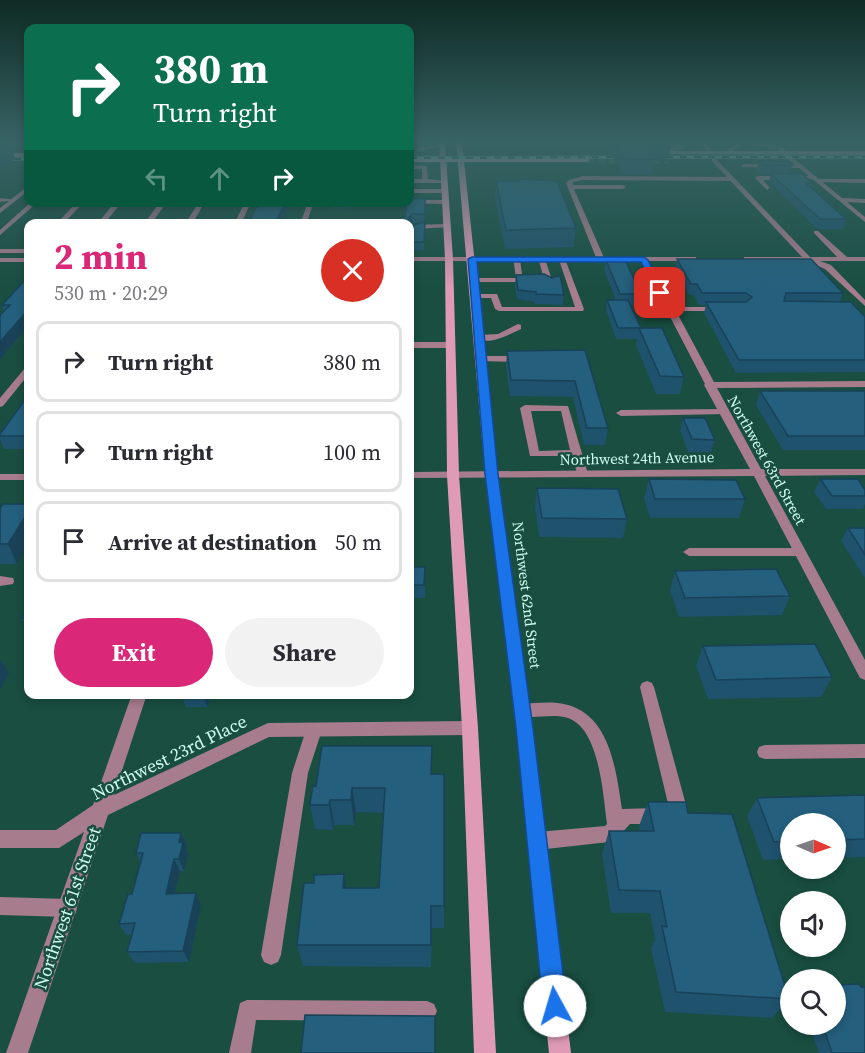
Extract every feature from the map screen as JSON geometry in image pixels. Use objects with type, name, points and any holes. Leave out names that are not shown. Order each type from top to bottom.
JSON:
[{"type":"main road","name":"Northwest 62nd Street","points":[[464,190],[476,296],[491,474],[522,710],[560,1053]]},
{"type":"main road","points":[[444,191],[449,259],[453,475],[470,728],[485,1053]]},
{"type":"street","points":[[572,190],[601,260]]},
{"type":"street","points":[[743,190],[808,259],[828,267],[865,304]]},
{"type":"street","points":[[829,190],[865,220]]},
{"type":"street","points":[[0,211],[24,191]]},
{"type":"street","points":[[414,191],[444,191]]},
{"type":"street","points":[[0,200],[13,200]]},
{"type":"street","points":[[842,201],[865,201]]},
{"type":"street","points":[[414,202],[444,202]]},
{"type":"street","points":[[0,233],[29,207]]},
{"type":"street","points":[[64,219],[76,207]]},
{"type":"street","points":[[104,219],[114,207]]},
{"type":"street","points":[[151,219],[160,207]]},
{"type":"street","points":[[414,227],[447,226]]},
{"type":"street","points":[[816,232],[844,259]]},
{"type":"street","points":[[0,251],[24,251]]},
{"type":"street","points":[[414,259],[702,259]]},
{"type":"street","points":[[474,280],[520,280],[516,259]]},
{"type":"street","points":[[542,259],[549,283]]},
{"type":"street","points":[[738,259],[865,259]]},
{"type":"street","points":[[0,260],[24,260]]},
{"type":"street","points":[[476,296],[494,296],[499,309],[580,309],[561,260]]},
{"type":"street","name":"Northwest 63rd Street","points":[[644,260],[668,309],[865,674]]},
{"type":"street","points":[[668,309],[732,309]]},
{"type":"street","points":[[854,309],[865,309]]},
{"type":"street","points":[[480,338],[500,336],[518,327]]},
{"type":"street","points":[[414,345],[450,345]]},
{"type":"street","points":[[482,359],[530,359]]},
{"type":"street","points":[[0,404],[24,375]]},
{"type":"street","points":[[709,385],[865,384]]},
{"type":"street","points":[[577,453],[534,454],[525,408],[565,408],[577,453],[582,474]]},
{"type":"street","points":[[621,413],[724,412]]},
{"type":"street","name":"Northwest 24th Avenue","points":[[414,475],[865,472]]},
{"type":"street","points":[[0,477],[24,477]]},
{"type":"street","points":[[689,552],[800,552]]},
{"type":"street","points":[[537,841],[609,834],[626,816],[681,816],[647,687]]},
{"type":"street","name":"Northwest 61st Street","points":[[17,1053],[138,699]]},
{"type":"street","points":[[522,710],[559,710],[581,717],[596,733],[616,827]]},
{"type":"street","name":"Northwest 23rd Place","points":[[0,839],[59,839],[102,809],[268,730],[470,728]]},
{"type":"street","points":[[271,955],[300,773],[314,730]]},
{"type":"street","points":[[765,752],[865,751]]},
{"type":"street","points":[[0,906],[68,908]]},
{"type":"street","points":[[240,1053],[247,1010],[427,1011]]},
{"type":"building","points":[[498,190],[561,190],[576,228],[506,230]]},
{"type":"building","points":[[789,190],[814,190],[846,219],[820,219]]},
{"type":"building","points":[[414,198],[425,199],[425,214],[412,214],[408,219],[405,219],[406,207],[414,207]]},
{"type":"building","points":[[256,207],[283,207],[277,219],[250,219]]},
{"type":"building","points":[[425,222],[424,242],[414,242],[414,225]]},
{"type":"building","points":[[677,259],[811,259],[843,293],[786,293],[784,301],[851,302],[865,317],[865,360],[739,360],[706,302],[746,302],[752,297],[746,293],[702,293],[697,284],[691,284]]},
{"type":"building","points":[[606,260],[625,260],[641,294],[620,294]]},
{"type":"building","points":[[544,274],[552,278],[560,275],[564,295],[536,294],[536,292],[518,290],[516,275]]},
{"type":"building","points":[[24,281],[24,315],[0,342],[0,315],[10,305],[2,305]]},
{"type":"building","points":[[607,300],[628,300],[641,328],[618,328]]},
{"type":"building","points":[[639,328],[662,328],[684,377],[660,376]]},
{"type":"building","points":[[585,350],[608,428],[587,428],[575,381],[511,380],[507,351]]},
{"type":"building","points":[[760,391],[865,391],[865,436],[788,436]]},
{"type":"building","points":[[24,401],[24,436],[0,436]]},
{"type":"building","points":[[683,418],[705,418],[715,440],[692,439]]},
{"type":"building","points":[[649,479],[736,480],[745,499],[655,499]]},
{"type":"building","points":[[820,479],[858,479],[865,490],[865,496],[832,496]]},
{"type":"building","points":[[537,488],[618,489],[627,519],[542,518]]},
{"type":"building","points":[[3,504],[24,504],[24,518],[8,544],[0,544],[0,509]]},
{"type":"building","points":[[848,528],[865,528],[865,555]]},
{"type":"building","points":[[414,567],[425,567],[424,585],[414,585]]},
{"type":"building","points":[[776,569],[790,596],[685,598],[675,571]]},
{"type":"building","points":[[815,644],[832,677],[716,680],[703,646]]},
{"type":"building","points":[[322,746],[432,746],[431,774],[444,774],[444,906],[431,906],[431,945],[297,945],[304,883],[314,883],[314,875],[344,874],[343,888],[379,888],[385,788],[352,788],[351,800],[330,800],[329,805],[310,805],[313,785],[316,786]]},
{"type":"building","points":[[865,795],[865,839],[846,840],[846,813],[780,813],[780,842],[774,842],[757,798]]},
{"type":"building","points":[[648,802],[686,802],[688,813],[732,814],[780,970],[780,998],[676,992],[662,926],[667,927],[660,891],[619,890],[609,831],[654,831]]},
{"type":"building","points":[[141,833],[181,833],[179,842],[183,843],[179,859],[174,859],[166,894],[196,893],[183,951],[127,952],[135,923],[119,924],[128,894],[132,894],[143,853],[136,853]]},
{"type":"building","points":[[859,984],[865,987],[865,1053],[832,1053],[826,1035],[846,1035],[846,985]]},
{"type":"building","points":[[305,1015],[435,1016],[435,1053],[301,1053]]},
{"type":"route","points":[[555,1006],[525,728],[491,474],[472,259],[644,260],[660,293]]}]
